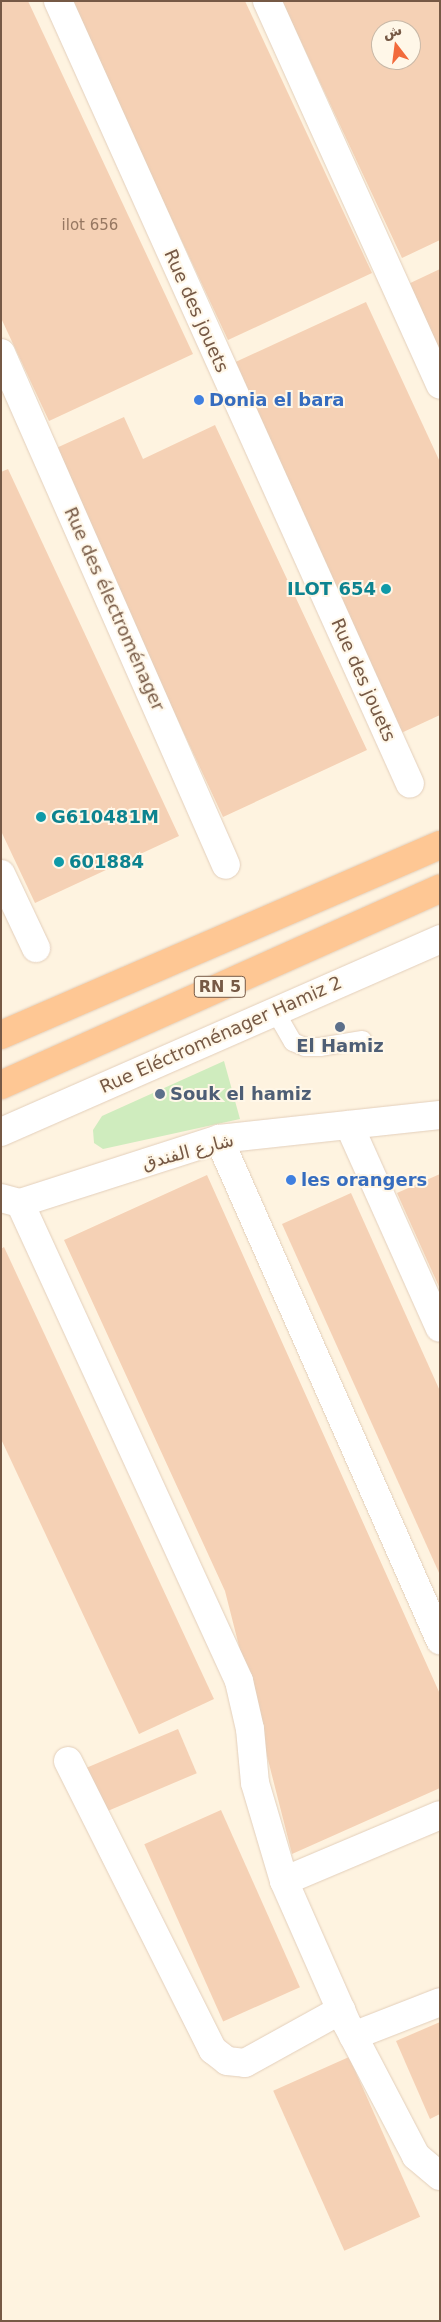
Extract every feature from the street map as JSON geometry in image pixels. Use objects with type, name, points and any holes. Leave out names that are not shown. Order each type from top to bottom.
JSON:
[{"type":"highway","name":"RN 5","points":[[1,1036],[440,845]]},
{"type":"highway","name":"RN 5","points":[[1,1085],[440,889]]},
{"type":"street","name":"Rue des jouets","points":[[58,1],[410,784]]},
{"type":"street","points":[[267,1],[440,385]]},
{"type":"street","name":"Rue des électroménager","points":[[1,353],[226,865]]},
{"type":"street","points":[[1,874],[36,948]]},
{"type":"street","name":"Rue Eléctroménager Hamiz 2","points":[[1,1132],[440,939]]},
{"type":"street","name":"شارع الفندق","points":[[11,1200],[219,1139],[440,1115]]},
{"type":"street","points":[[349,1125],[440,1328]]},
{"type":"street","points":[[219,1139],[440,1640]]},
{"type":"street","points":[[11,1200],[239,1681],[250,1729],[255,1783],[284,1881],[353,2036],[416,2156],[440,2176]]},
{"type":"street","points":[[68,1761],[213,2050],[228,2061],[245,2063],[341,2010]]},
{"type":"street","points":[[284,1881],[440,1815]]},
{"type":"street","points":[[353,2036],[440,2002]]},
{"type":"lane","points":[[275,1011],[293,1042],[305,1046],[320,1047],[362,1040]]},
{"type":"green space","points":[[224,1061],[240,1119],[103,1149],[94,1143],[93,1130],[102,1116]]},
{"type":"building","points":[[1,1],[28,1],[193,354],[49,421],[1,318]]},
{"type":"building","points":[[70,1],[245,1],[372,273],[228,340]]},
{"type":"building","points":[[282,1],[440,1],[440,240],[402,258]]},
{"type":"building","points":[[440,269],[440,362],[404,286]]},
{"type":"building","name":"ILOT 654","points":[[366,302],[440,462],[440,715],[399,734],[229,365]]},
{"type":"building","points":[[124,417],[143,459],[215,425],[367,750],[223,817],[52,450]]},
{"type":"building","points":[[8,469],[179,836],[35,903],[1,831],[1,472]]},
{"type":"building","points":[[440,1174],[440,1289],[397,1193]]},
{"type":"building","points":[[207,1175],[440,1694],[440,1788],[292,1854],[225,1591],[64,1240]]},
{"type":"building","points":[[351,1193],[440,1391],[440,1575],[282,1224]]},
{"type":"building","points":[[4,1247],[214,1699],[139,1734],[1,1439],[1,1249]]},
{"type":"building","points":[[178,1729],[197,1773],[98,1815],[80,1771]]},
{"type":"building","points":[[221,1810],[300,1987],[223,2021],[144,1844]]},
{"type":"building","points":[[440,2022],[440,2114],[430,2119],[396,2041]]},
{"type":"building","points":[[349,2057],[420,2217],[344,2251],[273,2091]]},
{"type":"place","name":"Donia el bara","points":[[199,400]]},
{"type":"place","name":"ILOT 654","points":[[386,589]]},
{"type":"place","name":"G610481M","points":[[41,817]]},
{"type":"place","name":"601884","points":[[59,862]]},
{"type":"place","name":"El Hamiz","points":[[340,1027]]},
{"type":"place","name":"Souk el hamiz","points":[[160,1094]]},
{"type":"place","name":"les orangers","points":[[291,1180]]}]
